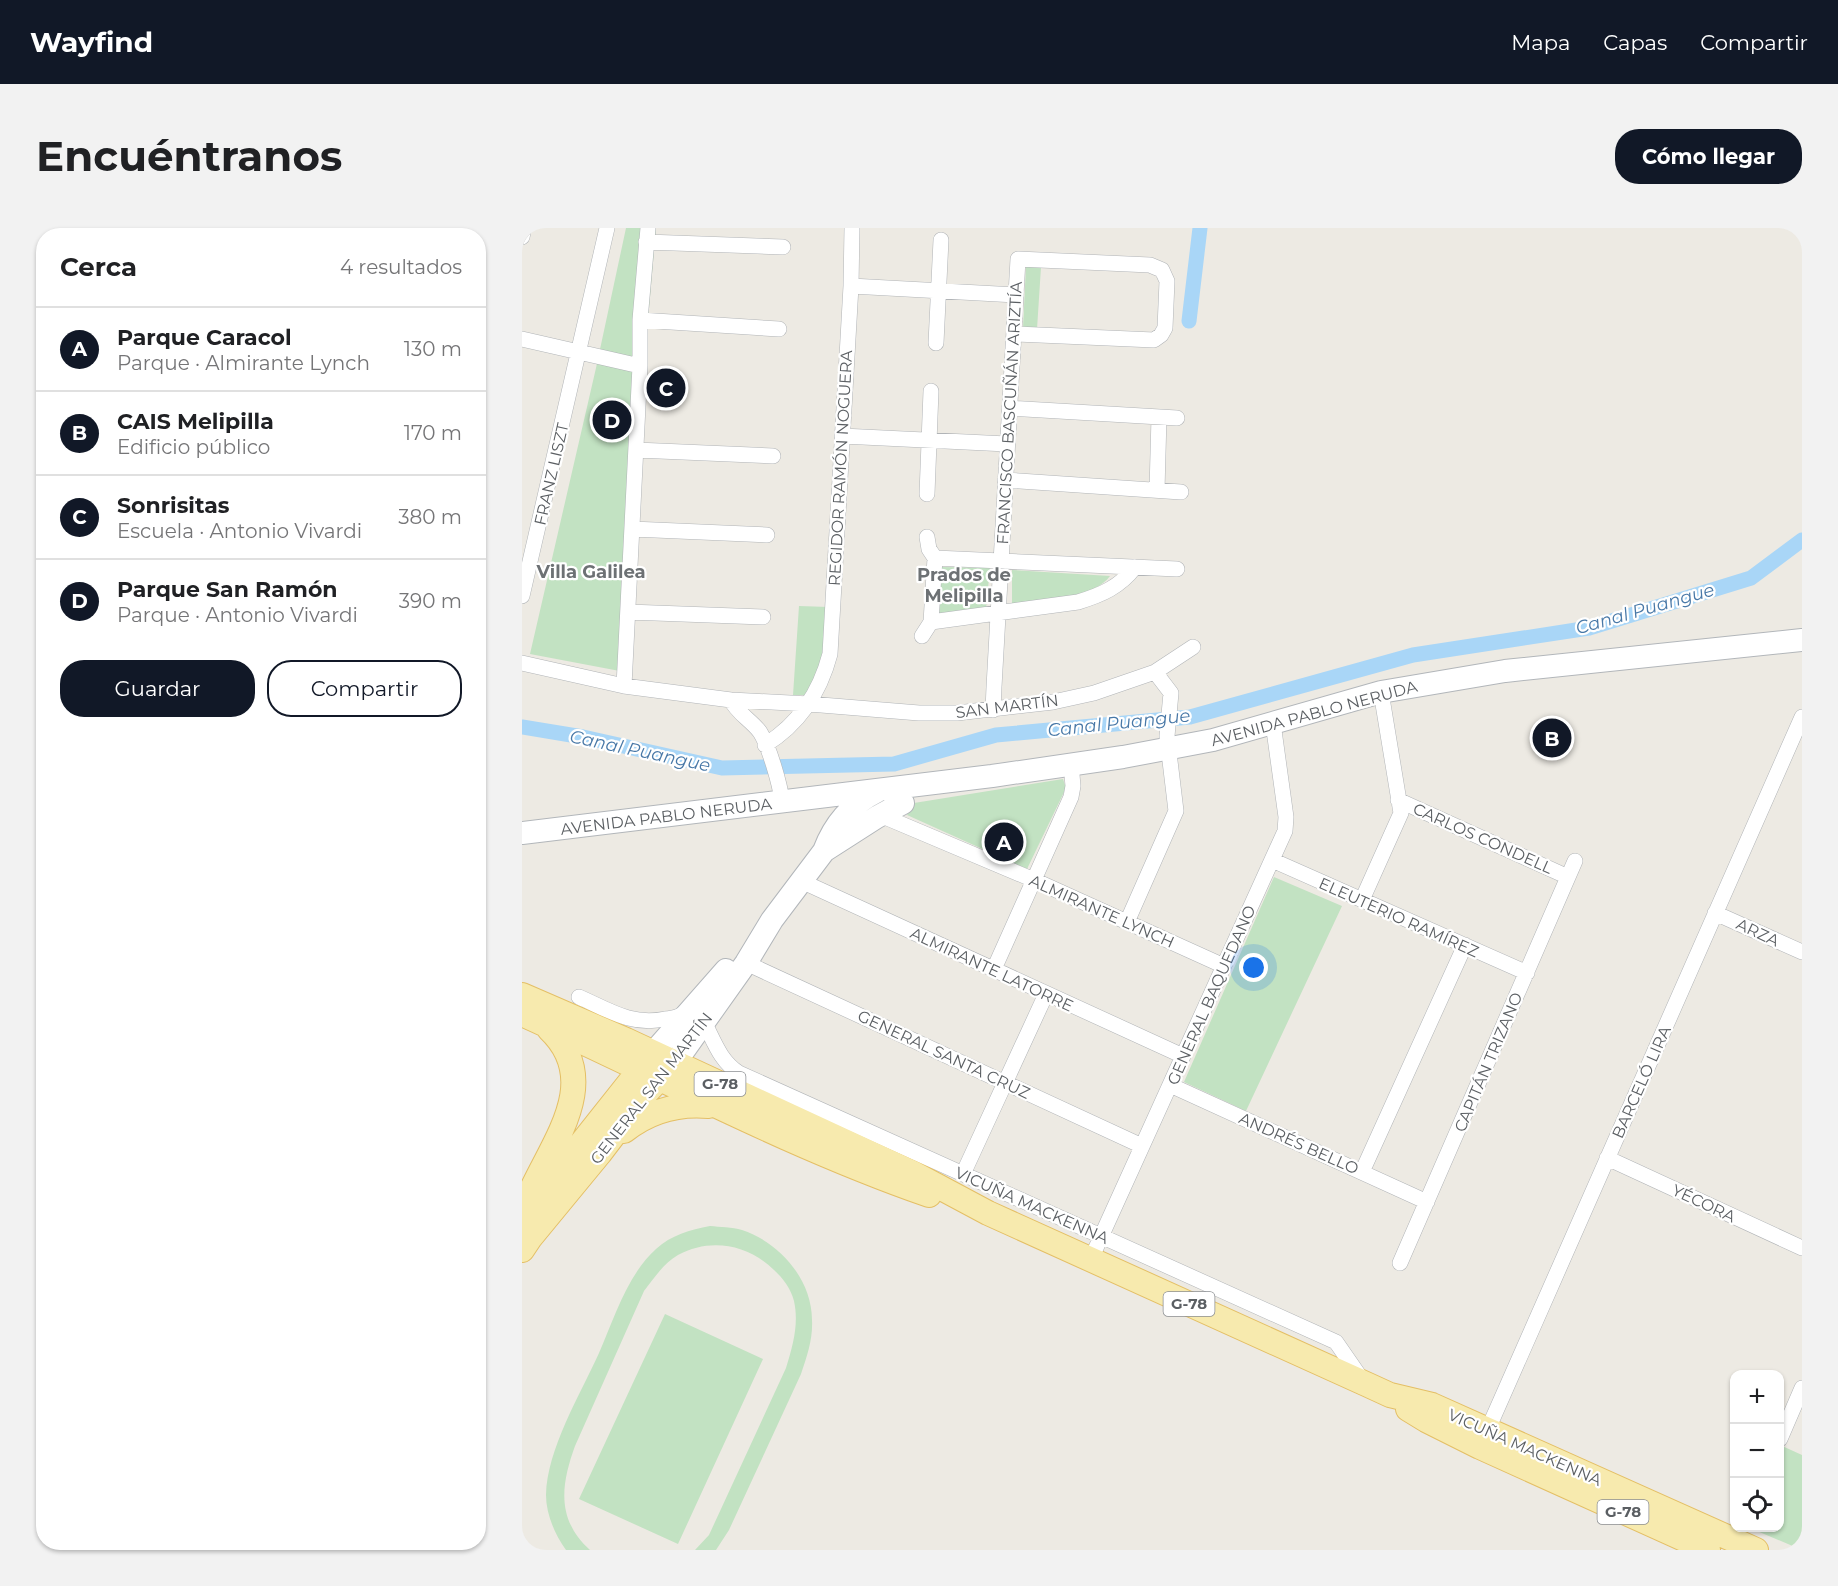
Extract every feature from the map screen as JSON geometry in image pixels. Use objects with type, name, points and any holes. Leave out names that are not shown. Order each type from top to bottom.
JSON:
[{"type":"main road","name":"AVENIDA PABLO NERUDA","points":[[522,833],[783,801],[816,800],[1071,764],[1168,742],[1213,740],[1381,692],[1505,671],[1802,640]]},
{"type":"main road","name":"AVENIDA PABLO NERUDA","points":[[816,800],[855,805],[903,803],[970,779]]},
{"type":"main road","name":"GENERAL SAN MARTÍN","points":[[522,1218],[698,1015],[801,881],[844,815],[855,805],[882,789]]},
{"type":"main road","points":[[816,800],[830,813],[828,842]]},
{"type":"main road","name":"GENERAL SAN MARTÍN","points":[[828,842],[903,803]]},
{"type":"main road","name":"GENERAL SAN MARTÍN","points":[[698,1015],[746,963],[772,920]]},
{"type":"main road","name":"VICUÑA MACKENNA","points":[[522,995],[656,1066],[720,1107],[838,1161],[941,1199],[988,1213]]},
{"type":"main road","name":"VICUÑA MACKENNA","points":[[522,1014],[545,1025],[656,1066],[915,1174],[988,1213],[1390,1395],[1432,1405],[1484,1438],[1708,1550]]},
{"type":"main road","points":[[522,1209],[568,1114],[574,1095],[573,1075],[567,1053],[545,1025]]},
{"type":"main road","name":"GENERAL SAN MARTÍN","points":[[522,1250],[631,1111],[656,1066]]},
{"type":"main road","points":[[600,1153],[626,1130],[656,1111],[683,1105],[720,1107]]},
{"type":"main road","name":"VICUÑA MACKENNA","points":[[1484,1438],[1741,1542]]},
{"type":"street","points":[[522,237],[524,228]]},
{"type":"street","name":"FRANZ LISZT","points":[[522,596],[607,228]]},
{"type":"street","name":"REGIDOR RAMÓN NOGUERA","points":[[765,746],[780,736],[809,704],[821,682],[830,654],[851,286],[852,228]]},
{"type":"street","points":[[624,686],[640,366],[640,320],[647,235],[783,247]]},
{"type":"street","points":[[936,343],[940,240]]},
{"type":"street","name":"FRANCISCO BASCUÑÁN ARIZTÍA","points":[[993,710],[1018,259],[1150,265],[1162,270],[1167,281],[1165,328],[1161,335],[1149,340],[1014,334]]},
{"type":"street","points":[[851,286],[1016,295]]},
{"type":"street","points":[[640,320],[779,329]]},
{"type":"street","points":[[522,339],[640,366]]},
{"type":"street","points":[[927,494],[931,391]]},
{"type":"street","points":[[1010,408],[1177,418]]},
{"type":"street","points":[[1157,490],[1159,417]]},
{"type":"street","points":[[842,436],[1007,444]]},
{"type":"street","points":[[636,450],[773,456]]},
{"type":"street","points":[[1005,480],[1180,492]]},
{"type":"street","points":[[632,529],[767,535]]},
{"type":"street","points":[[922,636],[932,622],[935,558],[929,549],[927,537]]},
{"type":"street","points":[[935,558],[1177,569]]},
{"type":"street","points":[[932,622],[1064,605],[1093,598],[1117,586],[1135,567]]},
{"type":"street","points":[[628,612],[763,616]]},
{"type":"street","name":"SAN MARTÍN","points":[[522,663],[624,686],[731,700],[919,713],[957,713],[993,710],[1095,693],[1159,676],[1193,647]]},
{"type":"street","points":[[1128,922],[1177,807],[1168,742],[1171,693],[1159,676]]},
{"type":"street","points":[[1362,900],[1401,813],[1381,692]]},
{"type":"street","points":[[731,700],[735,708],[761,734],[781,785],[783,801]]},
{"type":"street","name":"BARCELÓ LIRA","points":[[1484,1438],[1802,717]]},
{"type":"street","name":"GENERAL BAQUEDANO","points":[[1091,1259],[1285,831],[1286,822],[1273,723]]},
{"type":"street","points":[[994,969],[1071,797],[1073,786],[1071,764]]},
{"type":"street","name":"CARLOS CONDELL","points":[[1398,800],[1568,877]]},
{"type":"street","name":"ALMIRANTE LYNCH","points":[[879,815],[1034,880],[1224,966]]},
{"type":"street","name":"ELEUTERIO RAMÍREZ","points":[[1272,861],[1527,973]]},
{"type":"street","name":"CAPITÁN TRIZANO","points":[[1401,1263],[1575,861]]},
{"type":"street","name":"ALMIRANTE LATORRE","points":[[801,881],[1183,1056]]},
{"type":"street","name":"ARZA","points":[[1715,912],[1802,952]]},
{"type":"street","points":[[1362,1172],[1465,945]]},
{"type":"street","name":"GENERAL SANTA CRUZ","points":[[746,963],[1142,1146]]},
{"type":"street","points":[[963,1174],[1046,994]]},
{"type":"street","points":[[579,997],[627,1019],[640,1022],[698,1015]]},
{"type":"street","name":"VICUÑA MACKENNA","points":[[698,1015],[721,1056],[731,1068],[739,1073],[1336,1342],[1366,1384]]},
{"type":"street","name":"ANDRÉS BELLO","points":[[1170,1085],[1427,1202]]},
{"type":"street","name":"YÉCORA","points":[[1607,1158],[1802,1248]]},
{"type":"street","points":[[1784,1428],[1802,1388]]},
{"type":"green space","points":[[626,228],[656,228],[642,389],[625,672],[530,654]]},
{"type":"green space","points":[[1026,266],[1041,267],[1037,329],[1023,328]]},
{"type":"green space","points":[[942,567],[990,568],[986,609],[937,615]]},
{"type":"green space","points":[[1012,570],[1110,576],[1103,583],[1079,594],[1012,606]]},
{"type":"green space","points":[[799,606],[829,607],[821,669],[807,695],[793,695]]},
{"type":"green space","points":[[1063,779],[1066,788],[1027,869],[907,815],[914,803]]},
{"type":"green space","points":[[1274,877],[1342,906],[1246,1111],[1184,1082]]},
{"type":"green space","points":[[710,1226],[738,1229],[769,1243],[791,1264],[800,1277],[811,1305],[812,1320],[811,1341],[801,1374],[729,1530],[716,1550],[695,1550],[709,1535],[786,1368],[796,1318],[794,1301],[786,1284],[764,1261],[753,1255],[729,1246],[716,1245],[691,1249],[673,1258],[644,1291],[575,1446],[567,1474],[564,1501],[571,1526],[590,1550],[566,1550],[552,1524],[546,1495],[552,1459],[566,1422],[622,1298],[637,1271],[656,1249],[668,1240],[688,1231]]},
{"type":"green space","points":[[665,1314],[763,1359],[678,1544],[579,1499]]},
{"type":"green space","points":[[1784,1447],[1802,1455],[1802,1550],[1759,1532],[1784,1532]]},
{"type":"waterway","points":[[1189,321],[1200,228]]},
{"type":"waterway","name":"Canal Puangue","points":[[522,727],[583,737],[722,768],[894,764],[996,735],[1190,717],[1413,655],[1589,628],[1751,578],[1802,540]]},
{"type":"place","name":"Sonrisitas","points":[[666,388]]},
{"type":"place","name":"Parque San Ramón","points":[[612,420]]},
{"type":"place","name":"CAIS Melipilla","points":[[1552,738]]},
{"type":"place","name":"Parque Caracol","points":[[1004,842]]},
{"type":"district","name":"Villa Galilea","points":[[591,572]]},
{"type":"district","name":"Prados de Melipilla","points":[[964,585]]}]
